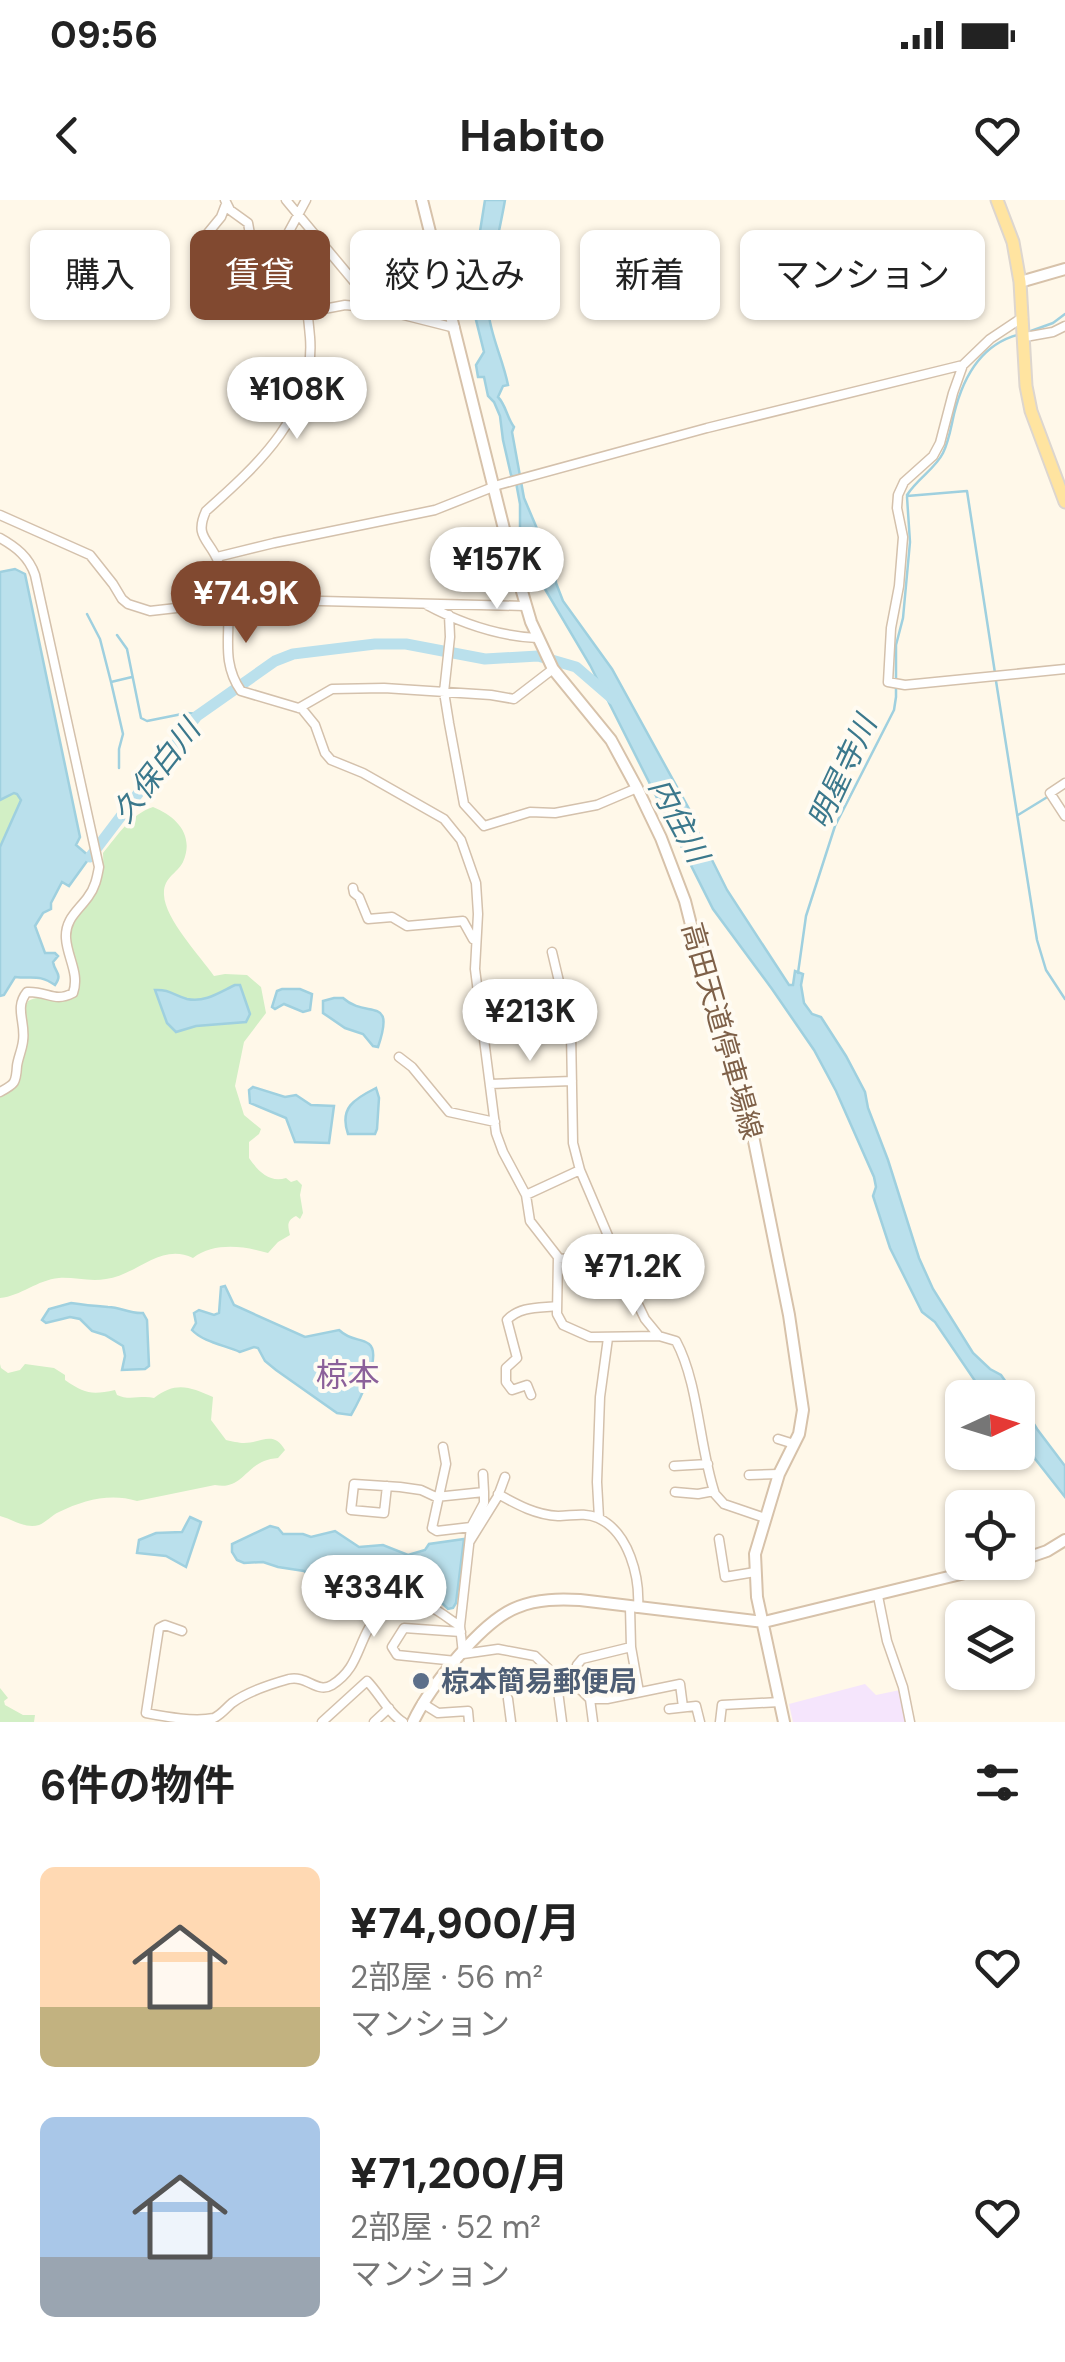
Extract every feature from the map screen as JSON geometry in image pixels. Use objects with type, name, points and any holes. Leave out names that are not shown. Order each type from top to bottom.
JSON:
[{"type":"main road","name":"高田天道停車場線","points":[[422,200],[525,606],[553,669],[611,740],[661,838],[685,901],[709,996],[749,1116],[802,1393],[803,1421],[779,1474],[755,1554],[754,1572],[784,1722]]},
{"type":"main road","points":[[996,200],[1013,242],[1020,282],[1031,411],[1065,502]]},
{"type":"main road","points":[[1020,282],[1065,268]]},
{"type":"main road","points":[[1035,1554],[1065,1540]]},
{"type":"main road","points":[[413,1722],[440,1676],[487,1628],[506,1612],[521,1606],[555,1599],[764,1622],[945,1579]]},
{"type":"street","points":[[286,200],[350,276]]},
{"type":"street","points":[[290,230],[306,200]]},
{"type":"street","points":[[210,230],[221,217],[225,202]]},
{"type":"street","points":[[225,202],[248,223],[249,230]]},
{"type":"street","points":[[309,320],[311,346],[302,397],[259,462],[206,511],[201,522],[204,541],[217,557],[228,602],[228,662],[234,682],[240,691],[257,698],[299,708],[314,725],[324,752],[332,760],[364,773],[444,819],[461,840],[476,883],[475,969],[495,1122],[504,1152],[526,1195],[530,1221],[558,1259],[557,1314],[563,1325],[583,1335],[659,1336],[676,1341],[718,1500],[765,1518]]},
{"type":"street","points":[[423,320],[454,328]]},
{"type":"street","points":[[1065,326],[1053,332],[1024,326],[990,339],[962,365],[940,443],[933,456],[904,482],[898,495],[903,537],[888,682],[905,685],[1065,668]]},
{"type":"street","points":[[217,557],[435,510],[495,486],[725,423],[962,365]]},
{"type":"street","points":[[0,515],[90,554],[122,599],[138,609],[282,600],[525,606]]},
{"type":"street","points":[[0,538],[19,550],[35,574],[99,867],[96,883],[68,924],[66,938],[76,977],[73,993],[55,999],[40,991],[28,992],[22,999],[19,1009],[24,1039],[18,1076],[0,1092]]},
{"type":"street","points":[[421,602],[479,628],[537,638]]},
{"type":"street","points":[[449,615],[444,692],[464,804],[484,826],[530,812],[555,813],[597,805],[637,788]]},
{"type":"street","points":[[299,708],[332,689],[384,688],[514,699],[553,669]]},
{"type":"street","points":[[1065,783],[1050,793],[1065,816]]},
{"type":"street","points":[[444,819],[464,804]]},
{"type":"street","points":[[352,888],[368,919],[392,916],[412,926],[463,921],[476,943]]},
{"type":"street","points":[[552,952],[572,1032],[573,1143],[580,1170],[644,1319],[659,1336]]},
{"type":"street","points":[[400,1057],[449,1112],[495,1122]]},
{"type":"street","points":[[490,1084],[572,1082]]},
{"type":"street","points":[[526,1195],[580,1170]]},
{"type":"street","points":[[558,1259],[617,1255]]},
{"type":"street","points":[[531,1395],[527,1385],[512,1390],[506,1382],[506,1368],[517,1358],[507,1320],[531,1308],[558,1306]]},
{"type":"street","points":[[598,1518],[600,1397],[608,1338]]},
{"type":"street","points":[[778,1438],[794,1444]]},
{"type":"street","points":[[444,1447],[446,1464],[432,1528],[437,1531],[471,1527]]},
{"type":"street","points":[[674,1466],[708,1464]]},
{"type":"street","points":[[459,1657],[471,1527],[484,1503],[483,1474]]},
{"type":"street","points":[[749,1475],[779,1474]]},
{"type":"street","points":[[470,1541],[505,1477]]},
{"type":"street","points":[[388,1486],[384,1513],[351,1510],[354,1484],[400,1487],[421,1490],[438,1497],[484,1492]]},
{"type":"street","points":[[675,1492],[698,1494],[714,1490]]},
{"type":"street","points":[[498,1494],[536,1513],[598,1518],[622,1539],[639,1589],[631,1648],[639,1692]]},
{"type":"street","points":[[719,1539],[726,1577],[754,1572]]},
{"type":"street","points":[[878,1596],[910,1722]]},
{"type":"street","points":[[182,1631],[165,1625],[159,1628],[146,1713],[203,1720],[216,1717],[240,1698],[295,1678],[322,1688],[330,1686],[347,1672],[360,1653],[370,1624],[402,1603],[425,1604],[461,1629]]},
{"type":"street","points":[[461,1629],[404,1628],[392,1646],[397,1655],[459,1657],[498,1649],[536,1656],[556,1676],[575,1684],[590,1699],[593,1722]]},
{"type":"street","points":[[575,1684],[577,1665],[582,1659],[631,1648]]},
{"type":"street","points":[[556,1676],[562,1722]]},
{"type":"street","points":[[322,1722],[367,1680],[393,1716],[403,1722]]},
{"type":"street","points":[[590,1699],[680,1684],[683,1708]]},
{"type":"street","points":[[508,1699],[512,1722]]},
{"type":"street","points":[[720,1722],[720,1707],[724,1704],[780,1702]]},
{"type":"street","points":[[422,1703],[438,1712],[468,1712],[470,1722]]},
{"type":"street","points":[[669,1709],[696,1706],[700,1722]]},
{"type":"street","points":[[374,1722],[390,1708]]},
{"type":"shaded area","points":[[865,1684],[876,1695],[900,1690],[907,1722],[793,1722],[789,1704]]},
{"type":"green space","points":[[14,793],[21,800],[0,847],[0,800]]},
{"type":"green space","points":[[153,807],[176,821],[187,843],[183,862],[164,889],[166,905],[177,926],[214,976],[247,975],[261,987],[266,1013],[244,1042],[235,1086],[244,1115],[261,1129],[249,1142],[249,1158],[269,1177],[297,1180],[302,1185],[303,1213],[300,1219],[296,1216],[291,1220],[290,1235],[268,1253],[229,1247],[210,1249],[193,1258],[170,1254],[117,1276],[100,1280],[51,1279],[0,1298],[0,1095],[19,1081],[25,1008],[35,998],[62,1002],[76,996],[77,977],[69,941],[71,924],[98,887],[103,853],[131,820]]},
{"type":"green space","points":[[0,1364],[8,1373],[25,1364],[54,1368],[84,1391],[115,1390],[126,1398],[154,1398],[183,1387],[197,1391],[213,1397],[211,1420],[226,1440],[244,1443],[272,1439],[285,1450],[278,1458],[258,1464],[233,1484],[137,1501],[97,1499],[56,1513],[39,1525],[24,1525],[0,1516]]},
{"type":"green space","points":[[0,1688],[8,1698],[5,1705],[23,1715],[35,1715],[34,1722],[0,1722]]},
{"type":"water","points":[[485,200],[505,200],[499,230],[480,230]]},
{"type":"water","name":"内住川","points":[[476,320],[490,320],[508,385],[503,386],[498,397],[514,427],[524,498],[555,571],[563,601],[612,669],[694,818],[727,890],[789,985],[793,985],[795,971],[803,974],[804,1003],[812,1014],[821,1017],[865,1092],[919,1258],[933,1289],[973,1353],[1004,1380],[974,1380],[935,1322],[922,1312],[890,1248],[873,1196],[874,1177],[836,1091],[814,1050],[713,909],[590,665],[536,574],[533,550],[520,529],[520,504],[500,416],[488,396],[484,377],[478,377],[476,365],[484,352]]},
{"type":"water","points":[[15,569],[25,574],[80,837],[76,845],[90,857],[69,886],[62,882],[51,909],[43,913],[35,926],[45,953],[58,956],[53,962],[58,976],[55,985],[40,978],[15,977],[0,996],[0,847],[21,800],[14,793],[0,800],[0,572]]},
{"type":"water","points":[[240,985],[250,1014],[246,1022],[196,1026],[176,1032],[167,1023],[155,990],[200,999]]},
{"type":"water","points":[[277,991],[312,994],[310,1010],[303,1012],[284,1004],[272,1007]]},
{"type":"water","points":[[334,998],[381,1014],[383,1031],[378,1047],[363,1034],[345,1028],[323,1013],[323,1001]]},
{"type":"water","points":[[253,1087],[285,1097],[296,1095],[311,1105],[334,1106],[329,1143],[295,1142],[286,1118],[250,1103],[249,1090]]},
{"type":"water","points":[[376,1088],[379,1098],[375,1134],[348,1134],[345,1117],[350,1105]]},
{"type":"water","points":[[225,1286],[234,1305],[305,1337],[339,1330],[369,1344],[373,1350],[371,1368],[351,1415],[337,1413],[276,1370],[258,1348],[240,1352],[192,1330],[196,1323],[194,1313],[219,1313],[221,1287]]},
{"type":"water","points":[[71,1303],[143,1313],[147,1320],[149,1366],[122,1370],[123,1346],[92,1331],[80,1319],[70,1317],[46,1323],[42,1320],[49,1309]]},
{"type":"water","points":[[1035,1426],[1065,1466],[1065,1497],[1035,1459]]},
{"type":"water","points":[[190,1517],[201,1522],[186,1567],[166,1556],[137,1553],[139,1540],[156,1533],[182,1532]]},
{"type":"water","points":[[270,1526],[283,1534],[311,1537],[335,1531],[359,1547],[383,1545],[408,1555],[425,1550],[429,1544],[464,1539],[456,1603],[448,1609],[413,1595],[399,1598],[355,1594],[320,1583],[304,1571],[237,1560],[232,1544]]},
{"type":"waterway","points":[[1028,332],[1065,314]]},
{"type":"waterway","points":[[907,495],[943,453],[963,387],[976,364],[995,345],[1021,334]]},
{"type":"waterway","points":[[907,496],[967,491],[995,673]]},
{"type":"waterway","name":"明星寺川","points":[[798,973],[806,916],[835,826],[894,710],[896,645],[903,618],[910,542],[907,497]]},
{"type":"waterway","points":[[87,614],[100,639],[111,682],[132,677]]},
{"type":"waterway","points":[[117,635],[127,649],[141,718],[147,721],[199,714]]},
{"type":"waterway","name":"久保白川","points":[[90,857],[197,716],[275,661],[293,654],[406,644],[485,659],[538,656],[576,667],[613,699]]},
{"type":"waterway","points":[[996,681],[1037,940],[1046,970],[1065,999]]},
{"type":"waterway","points":[[111,682],[123,734],[119,768]]},
{"type":"waterway","points":[[1018,815],[1049,796]]},
{"type":"place","name":"椋本簡易郵便局","points":[[421,1681]]},
{"type":"district","name":"椋本","points":[[348,1375]]}]
